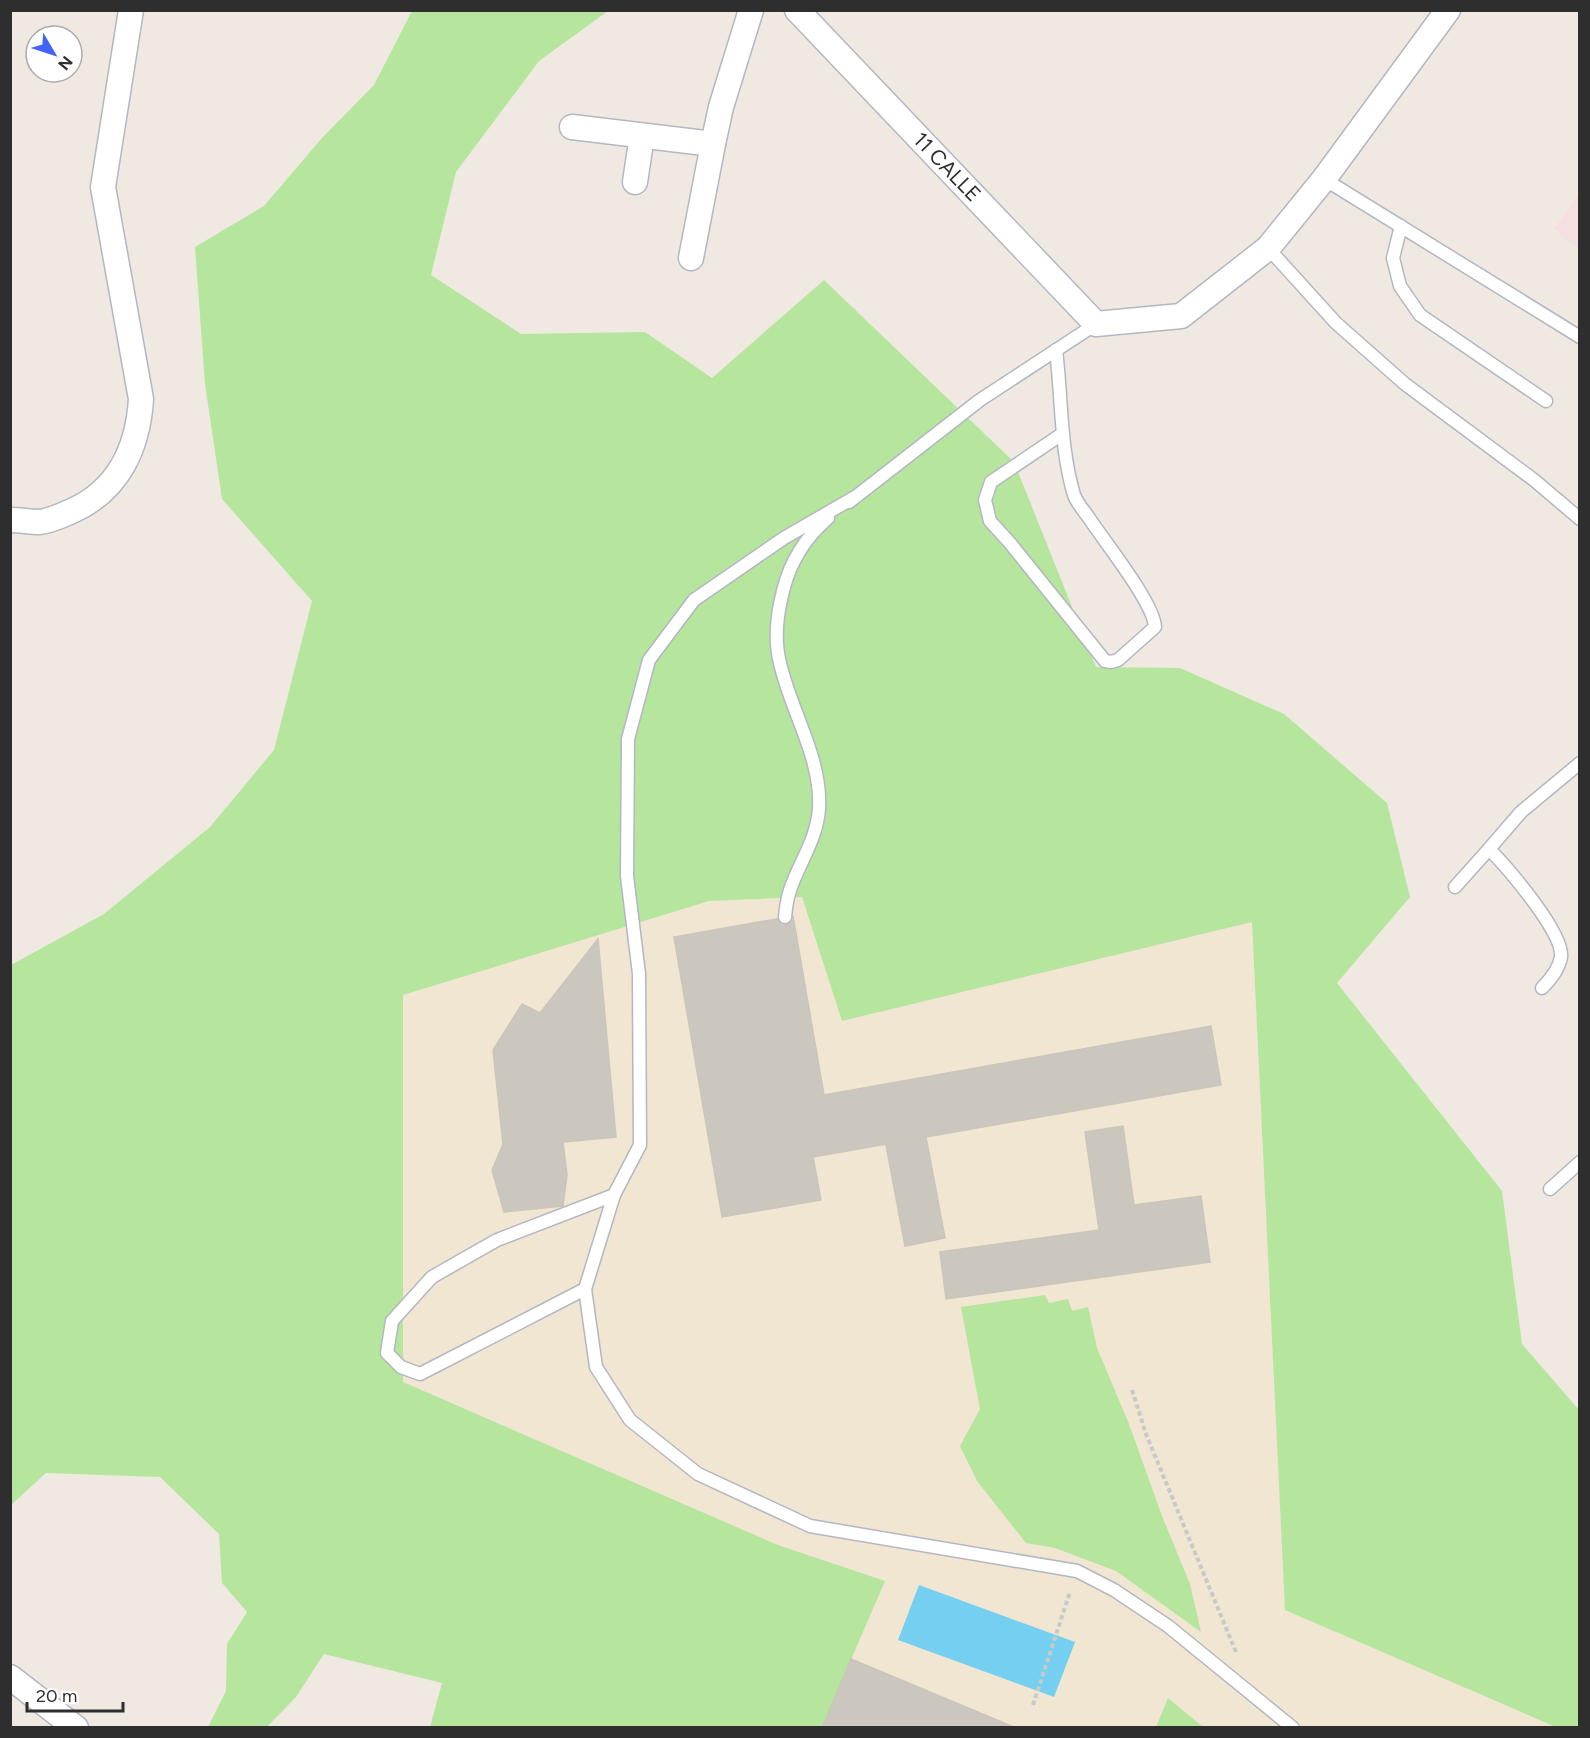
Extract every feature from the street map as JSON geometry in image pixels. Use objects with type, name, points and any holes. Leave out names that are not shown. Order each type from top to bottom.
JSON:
[{"type":"street","points":[[10,520],[40,522],[62,516],[82,506],[116,477],[127,459],[137,430],[141,399],[103,187],[132,10]]},
{"type":"street","points":[[691,258],[721,108],[751,10]]},
{"type":"street","name":"11 CALLE","points":[[797,10],[1096,324]]},
{"type":"street","points":[[1096,324],[1181,316],[1268,248],[1324,178],[1442,13]]},
{"type":"street","points":[[572,127],[713,144]]},
{"type":"street","points":[[635,182],[642,136]]},
{"type":"street","points":[[10,1677],[76,1728]]},
{"type":"lane","points":[[1324,178],[1580,337]]},
{"type":"lane","points":[[1401,226],[1393,258],[1400,286],[1420,315],[1546,401]]},
{"type":"lane","points":[[1268,248],[1336,323],[1404,384],[1534,480],[1580,519]]},
{"type":"lane","points":[[785,917],[793,882],[817,826],[819,808],[818,785],[813,762],[780,663],[777,643],[780,602],[794,561],[805,542],[837,510],[980,400],[1096,324]]},
{"type":"lane","points":[[1056,350],[1062,434],[1075,498],[1141,593],[1155,618],[1155,627],[1118,660],[1111,662],[1106,661],[990,521],[986,500],[991,482],[1062,434]]},
{"type":"lane","points":[[855,497],[784,538],[693,600],[649,660],[628,739],[627,876],[639,974],[640,1145],[614,1195],[585,1288],[596,1367],[630,1420],[698,1474],[810,1526],[1077,1571],[1114,1590],[1168,1626],[1293,1728]]},
{"type":"lane","points":[[1455,887],[1521,812],[1580,764]]},
{"type":"lane","points":[[1490,849],[1506,866],[1554,931],[1561,956],[1552,977],[1542,988]]},
{"type":"lane","points":[[1550,1189],[1580,1162]]},
{"type":"lane","points":[[585,1288],[420,1374],[401,1366],[387,1353],[392,1321],[432,1276],[497,1240],[614,1195]]},
{"type":"path","points":[[1132,1390],[1146,1434],[1253,1694]]},
{"type":"path","points":[[1033,1705],[1071,1592]]},
{"type":"shaded area","points":[[1579,195],[1579,249],[1554,229]]},
{"type":"shaded area","points":[[802,897],[842,1021],[1252,922],[1285,1610],[1556,1727],[1203,1727],[1168,1699],[1156,1727],[822,1727],[884,1581],[778,1545],[403,1382],[403,994],[709,901]]},
{"type":"green space","points":[[412,11],[608,11],[539,61],[456,172],[431,275],[521,334],[645,332],[712,378],[824,280],[1014,462],[1096,667],[1180,668],[1284,714],[1387,803],[1410,897],[1337,983],[1502,1191],[1522,1344],[1579,1410],[1579,1727],[1556,1727],[1285,1610],[1252,922],[842,1021],[802,897],[709,901],[403,995],[403,1382],[778,1545],[885,1581],[822,1727],[430,1727],[442,1683],[324,1654],[296,1697],[267,1727],[208,1727],[226,1691],[227,1644],[247,1612],[222,1583],[219,1534],[160,1477],[46,1473],[11,1505],[11,965],[104,914],[210,827],[274,750],[312,601],[222,499],[205,384],[195,247],[264,206],[321,139],[374,85]]},
{"type":"green space","points":[[1045,1295],[1049,1303],[1068,1299],[1072,1311],[1088,1307],[1097,1348],[1129,1424],[1162,1516],[1190,1584],[1201,1632],[1116,1571],[1055,1548],[1026,1543],[977,1481],[960,1446],[980,1409],[961,1307]]},
{"type":"green space","points":[[1168,1698],[1203,1727],[1156,1727]]},
{"type":"water","points":[[919,1585],[1075,1642],[1054,1697],[898,1640]]},
{"type":"building","points":[[793,916],[824,1095],[1211,1026],[1221,1085],[813,1157],[821,1200],[722,1217],[674,937]]},
{"type":"building","points":[[598,939],[616,1137],[563,1142],[567,1175],[563,1206],[504,1212],[492,1170],[503,1144],[493,1050],[522,1004],[540,1013]]},
{"type":"building","points":[[1123,1126],[1134,1205],[1201,1196],[1210,1262],[946,1299],[940,1252],[1099,1230],[1085,1132]]},
{"type":"building","points":[[926,1137],[945,1238],[905,1246],[886,1145]]},
{"type":"building","points":[[851,1659],[1016,1728],[822,1728]]}]
